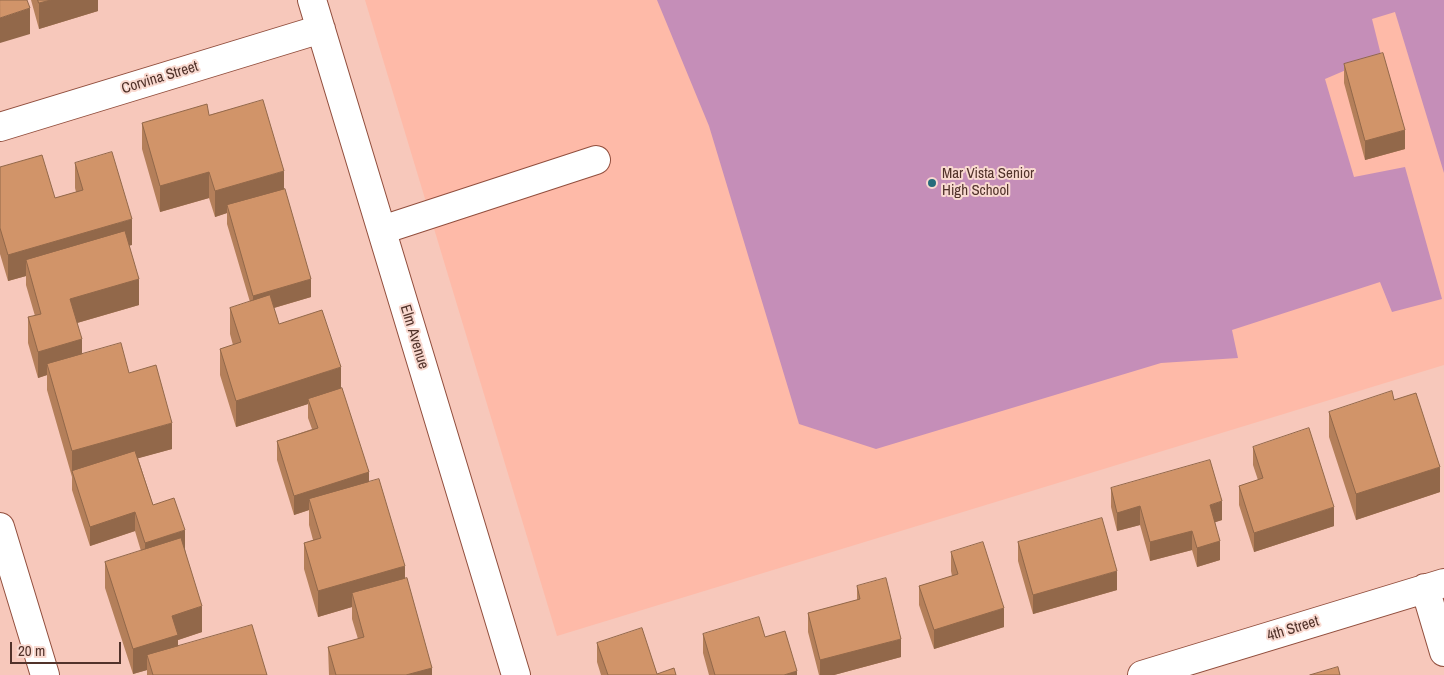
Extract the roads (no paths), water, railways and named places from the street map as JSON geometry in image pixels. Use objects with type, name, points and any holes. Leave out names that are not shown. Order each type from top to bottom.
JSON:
[{"type":"street","name":"Elm Avenue","points":[[312,0],[516,675]]},
{"type":"street","name":"Corvina Street","points":[[0,127],[321,29]]},
{"type":"street","points":[[382,230],[596,160]]},
{"type":"street","points":[[0,527],[45,675]]},
{"type":"street","points":[[1435,586],[1444,652]]},
{"type":"street","name":"4th Street","points":[[1142,675],[1435,586]]},
{"type":"place","name":"Mar Vista Senior High School","points":[[932,183]]}]
